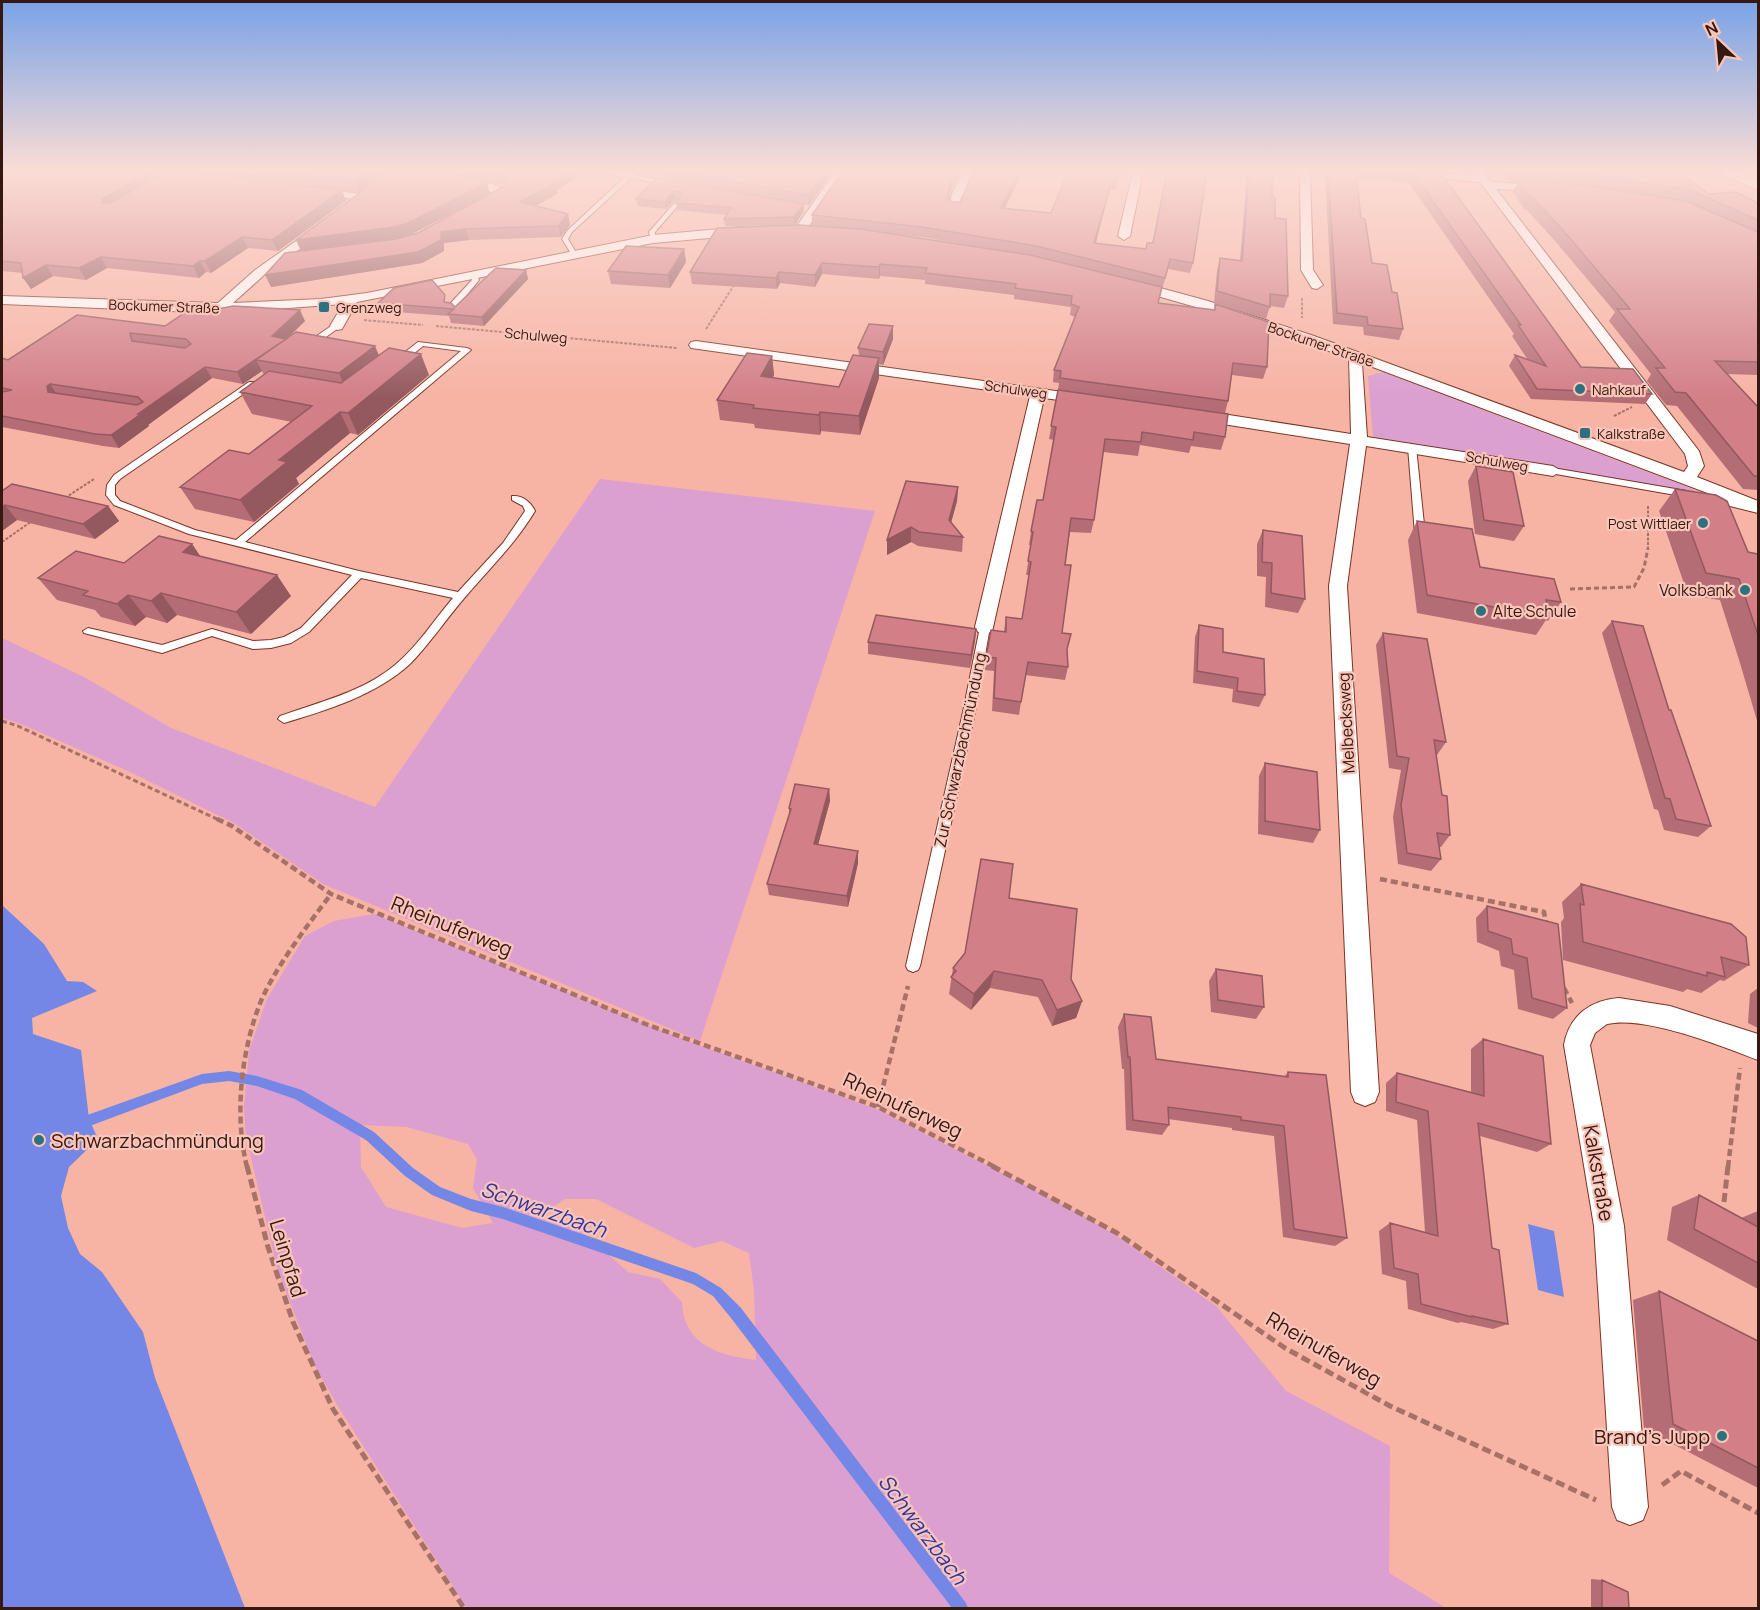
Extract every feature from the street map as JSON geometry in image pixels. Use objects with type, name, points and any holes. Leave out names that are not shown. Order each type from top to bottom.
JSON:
[{"type":"street","points":[[219,309],[296,247]]},
{"type":"street","name":"Bockumer Straße","points":[[2,300],[219,309],[352,299],[608,247]]},
{"type":"street","points":[[1307,247],[1307,270],[1317,285]]},
{"type":"street","points":[[1534,247],[1693,454],[1696,466],[1687,479]]},
{"type":"street","points":[[280,259],[302,256]]},
{"type":"street","name":"Bockumer Straße","points":[[1119,281],[1302,336],[1687,479],[1758,508]]},
{"type":"street","points":[[340,322],[352,299]]},
{"type":"street","name":"Schulweg","points":[[696,345],[1107,402]]},
{"type":"street","name":"Melbecksweg","points":[[1358,357],[1355,360],[1359,439],[1338,586],[1365,1092]]},
{"type":"street","name":"Zur Schwarzbachmündung","points":[[985,627],[1038,392]]},
{"type":"street","name":"Schulweg","points":[[1176,412],[1412,447],[1553,471]]},
{"type":"street","points":[[1588,1021],[1610,1011],[1634,1011],[1751,1044]]},
{"type":"street","name":"Kalkstraße","points":[[1588,1021],[1577,1036],[1577,1045],[1609,1226],[1630,1507]]},
{"type":"lane","points":[[569,247],[574,254]]},
{"type":"lane","points":[[452,307],[476,280],[474,274]]},
{"type":"lane","points":[[300,352],[340,322]]},
{"type":"lane","points":[[240,542],[467,350],[421,344],[394,365]]},
{"type":"lane","points":[[263,381],[253,384],[117,477],[111,485],[110,495],[117,503],[125,507],[192,532],[240,542],[359,574],[460,596]]},
{"type":"lane","points":[[1412,447],[1420,534]]},
{"type":"lane","name":"Schulweg","points":[[1553,471],[1694,495]]},
{"type":"lane","points":[[284,719],[358,692],[389,676],[406,661],[460,596],[520,530],[530,511],[527,504],[515,498]]},
{"type":"lane","points":[[1706,498],[1758,508]]},
{"type":"lane","points":[[87,632],[162,649],[212,632],[253,645],[271,644],[287,640],[305,630],[359,574]]},
{"type":"lane","name":"Zur Schwarzbachmündung","points":[[913,966],[955,780],[985,627]]},
{"type":"path","points":[[696,345],[740,276]]},
{"type":"path","points":[[1302,336],[1302,295],[1317,285]]},
{"type":"path","points":[[340,322],[424,325]]},
{"type":"path","name":"Schulweg","points":[[436,326],[693,349],[696,345]]},
{"type":"path","points":[[1569,589],[1634,587],[1642,575],[1651,538],[1647,487]]},
{"type":"path","name":"Rheinuferweg","points":[[2,721],[28,730],[232,826],[331,894],[648,1025],[878,1107],[1083,1213],[1117,1233],[1285,1348],[1390,1406],[1592,1498],[1630,1507]]},
{"type":"path","points":[[1354,874],[1544,912],[1549,933]]},
{"type":"path","name":"Leinpfad","points":[[331,894],[296,941],[261,1001],[246,1055],[239,1106],[241,1143],[268,1247],[302,1342],[333,1409],[464,1608]]},
{"type":"path","points":[[878,1107],[913,966]]},
{"type":"path","points":[[1562,984],[1576,1010],[1588,1021]]},
{"type":"path","points":[[1724,1202],[1751,1044]]},
{"type":"path","points":[[1630,1507],[1681,1471],[1758,1513]]},
{"type":"shaded area","points":[[1383,372],[1693,489],[1697,494],[1378,440],[1373,437],[1368,376]]},
{"type":"shaded area","points":[[600,479],[875,511],[700,1041],[323,884],[234,823],[128,771],[21,724],[2,718],[2,638],[84,677],[171,728],[375,807]]},
{"type":"shaded area","points":[[374,914],[698,1045],[879,1110],[1073,1210],[1114,1234],[1216,1306],[1286,1391],[1390,1446],[1389,1573],[1446,1608],[467,1608],[339,1408],[314,1364],[278,1271],[246,1137],[244,1108],[249,1051],[267,999],[305,936],[334,921]],"holes":[[[360,1125],[407,1127],[468,1144],[477,1159],[473,1188],[493,1223],[462,1228],[386,1207],[361,1167]],[[565,1199],[596,1199],[694,1248],[722,1241],[749,1253],[754,1290],[756,1360],[717,1351],[696,1338],[684,1317],[682,1302],[660,1279],[628,1272],[575,1225],[537,1218]]]},
{"type":"water","points":[[2,905],[44,944],[67,981],[83,982],[97,991],[32,1018],[33,1034],[81,1050],[89,1119],[98,1139],[69,1167],[61,1196],[68,1228],[80,1254],[102,1272],[143,1332],[155,1378],[245,1608],[2,1608]]},
{"type":"water","points":[[1528,1224],[1554,1231],[1564,1297],[1538,1290]]},
{"type":"building","points":[[2,247],[226,247],[193,266],[101,257],[79,268],[46,265],[23,278],[21,263],[2,261]]},
{"type":"building","points":[[332,247],[427,247],[418,252],[265,275],[285,253]]},
{"type":"building","points":[[625,247],[684,249],[668,275],[608,271]]},
{"type":"building","points":[[705,247],[979,247],[1030,255],[1162,287],[1158,303],[1215,310],[1215,304],[1269,322],[1267,367],[1233,363],[1228,401],[1060,378],[1061,371],[1054,370],[1079,307],[1071,304],[1072,296],[1015,288],[1016,284],[925,273],[927,268],[880,264],[879,267],[822,263],[815,275],[779,272],[776,278],[690,272]]},
{"type":"building","points":[[1041,247],[1146,249],[1146,247],[1195,247],[1193,263],[1170,259],[1165,278]]},
{"type":"building","points":[[1243,247],[1287,247],[1288,296],[1270,294],[1270,307],[1217,291],[1220,258],[1242,261]]},
{"type":"building","points":[[1333,247],[1369,247],[1372,263],[1387,265],[1392,292],[1397,293],[1403,329],[1368,325],[1367,317],[1337,313]]},
{"type":"building","points":[[1466,247],[1494,247],[1581,367],[1633,369],[1652,394],[1537,389],[1515,355],[1546,366],[1518,325],[1521,325]]},
{"type":"building","points":[[1577,247],[1758,247],[1758,362],[1715,361],[1758,407],[1758,476],[1754,476],[1686,393],[1675,392],[1656,368],[1665,368],[1617,309],[1630,309]]},
{"type":"building","points":[[496,268],[526,270],[482,317],[448,314],[454,309],[378,303],[394,288],[432,280],[445,295],[444,302],[451,303],[455,307]]},
{"type":"building","points":[[233,306],[300,310],[272,336],[286,339],[237,372],[205,367],[111,435],[2,416],[2,392],[12,390],[2,388],[2,358],[8,360],[77,315],[165,326],[193,307],[213,310]],"holes":[[[130,333],[186,339],[191,344],[185,348],[132,341]],[[50,384],[138,397],[143,402],[137,405],[48,392],[47,386]]]},
{"type":"building","points":[[869,324],[893,326],[883,352],[858,348]]},
{"type":"building","points":[[296,332],[375,346],[339,373],[256,360]]},
{"type":"building","points":[[389,348],[421,354],[348,413],[340,412],[279,460],[287,462],[240,500],[180,487],[229,450],[249,454],[312,406],[240,392],[269,371],[341,383]]},
{"type":"building","points":[[747,353],[772,356],[761,376],[839,387],[853,355],[879,358],[859,416],[820,412],[819,415],[753,408],[754,405],[717,400]]},
{"type":"building","points":[[1058,390],[1228,414],[1225,437],[1194,432],[1193,440],[1142,432],[1141,442],[1105,439],[1094,520],[1071,518],[1065,565],[1071,565],[1062,633],[1071,634],[1067,649],[1068,667],[1028,662],[1021,702],[994,698],[996,658],[986,657],[991,630],[1006,632],[1006,617],[1022,619],[1031,562],[1028,561],[1033,532],[1031,531],[1037,500],[1043,500],[1056,427],[1051,426]]},
{"type":"building","points":[[1476,466],[1513,472],[1524,526],[1484,520]]},
{"type":"building","points":[[906,481],[958,487],[949,520],[963,537],[919,532],[911,527],[887,540]]},
{"type":"building","points":[[12,484],[108,506],[83,524],[5,505],[2,507],[2,491]]},
{"type":"building","points":[[1675,489],[1716,495],[1727,501],[1748,552],[1758,554],[1758,635],[1739,579],[1706,573]]},
{"type":"building","points":[[1417,521],[1472,529],[1480,567],[1554,579],[1561,602],[1546,600],[1549,617],[1427,595]]},
{"type":"building","points":[[1263,530],[1302,536],[1305,599],[1271,593],[1272,563],[1262,562]]},
{"type":"building","points":[[159,536],[192,544],[183,552],[277,575],[236,612],[161,593],[151,601],[128,595],[117,604],[83,595],[88,591],[38,578],[76,551],[124,563]]},
{"type":"building","points":[[876,615],[976,629],[971,655],[868,642]]},
{"type":"building","points":[[1612,621],[1643,626],[1669,710],[1671,710],[1711,826],[1676,819],[1670,799],[1665,798]]},
{"type":"building","points":[[1199,625],[1223,629],[1223,652],[1264,659],[1265,695],[1237,691],[1238,678],[1197,671]]},
{"type":"building","points":[[1383,633],[1427,639],[1446,742],[1434,740],[1442,795],[1447,796],[1450,835],[1437,833],[1441,859],[1407,853],[1401,805],[1409,758],[1397,756]]},
{"type":"building","points":[[1265,763],[1317,772],[1320,830],[1265,821]]},
{"type":"building","points":[[795,784],[829,789],[814,844],[858,851],[847,896],[767,884],[791,809],[789,808]]},
{"type":"building","points":[[981,859],[1013,864],[1009,898],[1077,909],[1071,979],[1082,1001],[1057,1010],[1042,980],[994,971],[974,994],[951,977],[956,971],[953,968],[965,953]]},
{"type":"building","points":[[1581,884],[1731,924],[1746,937],[1749,965],[1721,957],[1725,977],[1707,972],[1707,976],[1583,942],[1580,904],[1584,905]]},
{"type":"building","points":[[1487,906],[1558,924],[1567,1008],[1532,998],[1527,958],[1513,954],[1511,939],[1488,931]]},
{"type":"building","points":[[1216,969],[1262,976],[1264,1007],[1218,1000]]},
{"type":"building","points":[[1124,1014],[1151,1017],[1156,1059],[1288,1077],[1288,1072],[1326,1075],[1347,1238],[1294,1229],[1284,1126],[1241,1120],[1241,1117],[1168,1107],[1169,1125],[1133,1120],[1130,1057],[1128,1057]]},
{"type":"building","points":[[1483,1039],[1543,1056],[1551,1144],[1478,1123],[1492,1248],[1499,1250],[1508,1324],[1421,1304],[1418,1274],[1394,1268],[1390,1223],[1438,1236],[1428,1111],[1396,1102],[1397,1073],[1484,1096]]},
{"type":"building","points":[[1699,1195],[1758,1227],[1758,1263],[1694,1229]]},
{"type":"building","points":[[1659,1291],[1758,1341],[1758,1468],[1673,1424]]},
{"type":"building","points":[[1602,1580],[1628,1592],[1629,1608],[1602,1608]]},
{"type":"waterway","name":"Schwarzbach","points":[[79,1124],[202,1079],[229,1076],[257,1081],[298,1094],[370,1136],[409,1172],[436,1191],[471,1205],[503,1213],[696,1279],[717,1292],[736,1313],[961,1608]]},
{"type":"place","name":"Grenzweg","points":[[324,307]]},
{"type":"place","name":"Nahkauf","points":[[1580,389]]},
{"type":"place","name":"Kalkstraße","points":[[1585,433]]},
{"type":"place","name":"Post Wittlaer","points":[[1703,523]]},
{"type":"place","name":"Volksbank","points":[[1745,590]]},
{"type":"place","name":"Alte Schule","points":[[1481,611]]},
{"type":"place","name":"Schwarzbachmündung","points":[[39,1140]]},
{"type":"place","name":"Brand's Jupp","points":[[1722,1436]]}]
